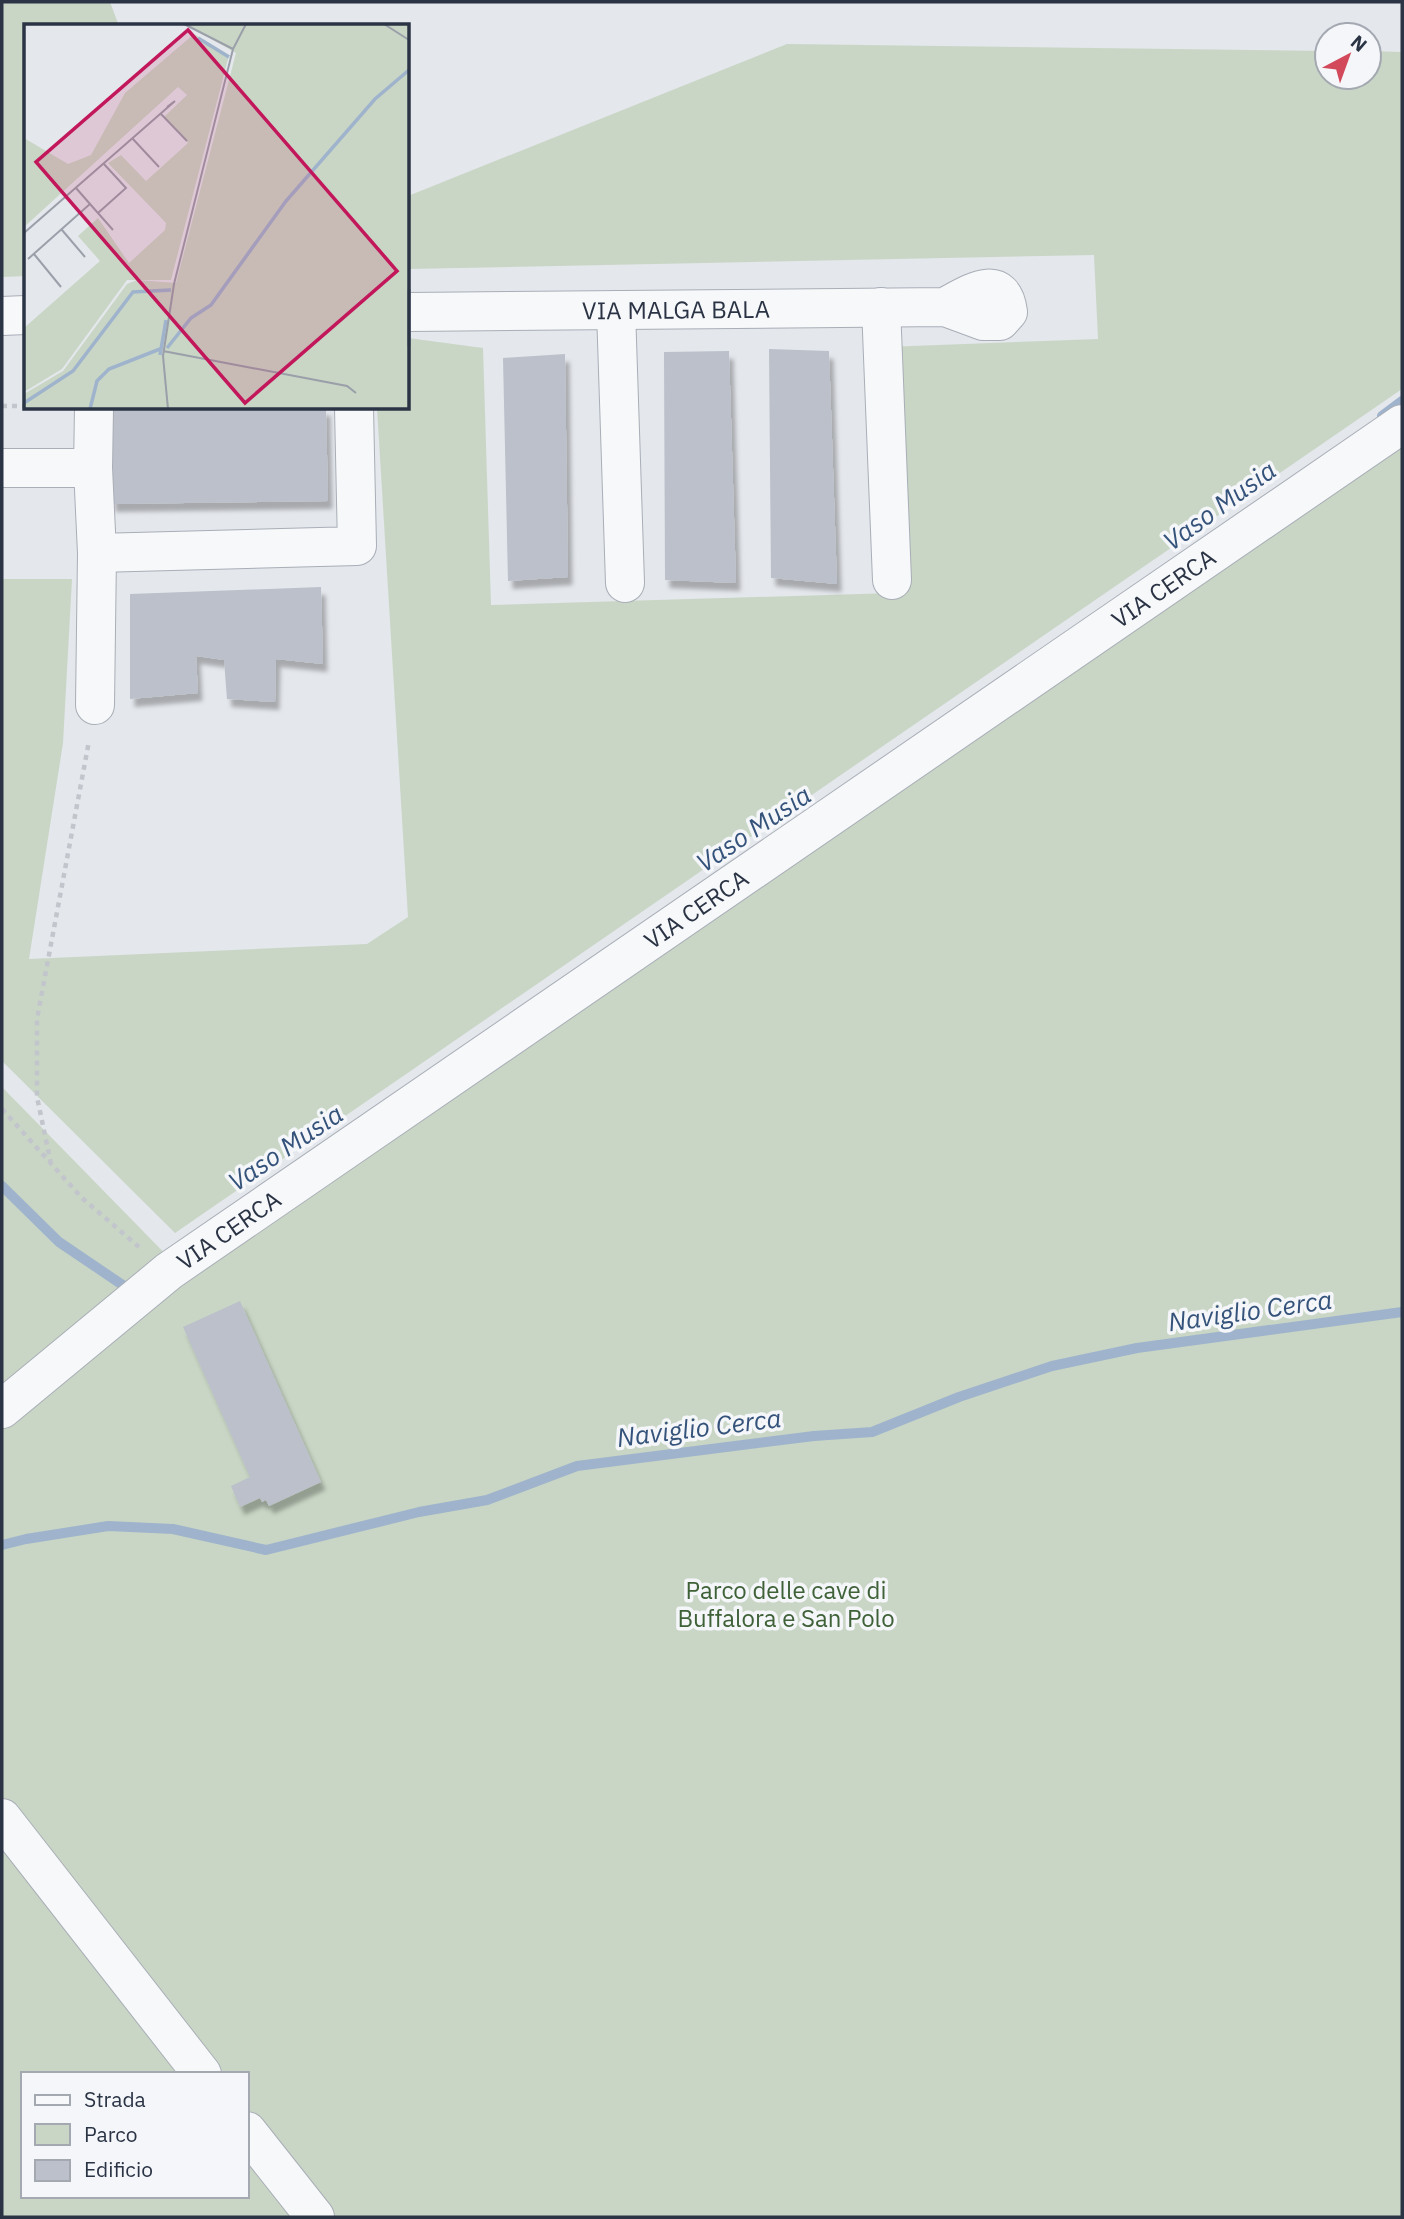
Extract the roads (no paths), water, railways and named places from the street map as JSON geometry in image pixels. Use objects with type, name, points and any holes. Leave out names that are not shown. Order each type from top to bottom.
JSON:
[{"type":"street","points":[[881,307],[892,580]]},
{"type":"street","name":"VIA MALGA BALA","points":[[410,312],[945,307]]},
{"type":"street","points":[[616,310],[625,583]]},
{"type":"street","points":[[2,316],[24,316]]},
{"type":"street","points":[[94,410],[93,468],[97,552],[95,705]]},
{"type":"street","points":[[97,552],[358,546],[354,410]]},
{"type":"street","name":"VIA CERCA","points":[[2,1409],[169,1271],[1402,424]]},
{"type":"street","points":[[2,468],[93,468]]},
{"type":"street","points":[[2,1818],[200,2072]]},
{"type":"street","points":[[248,2132],[315,2217]]},
{"type":"waterway","name":"Vaso Musia","points":[[1382,416],[1402,401]]},
{"type":"waterway","name":"Vaso Musia","points":[[2,1186],[59,1242],[130,1290],[132,1288]]},
{"type":"waterway","name":"Naviglio Cerca","points":[[2,1545],[108,1526],[173,1529],[266,1550],[419,1512],[487,1500],[577,1466],[814,1436],[872,1432],[959,1397],[1052,1366],[1137,1348],[1402,1312]]},
{"type":"park label","name":"Parco delle cave di Buffalora e San Polo","points":[[786,1604]]}]
